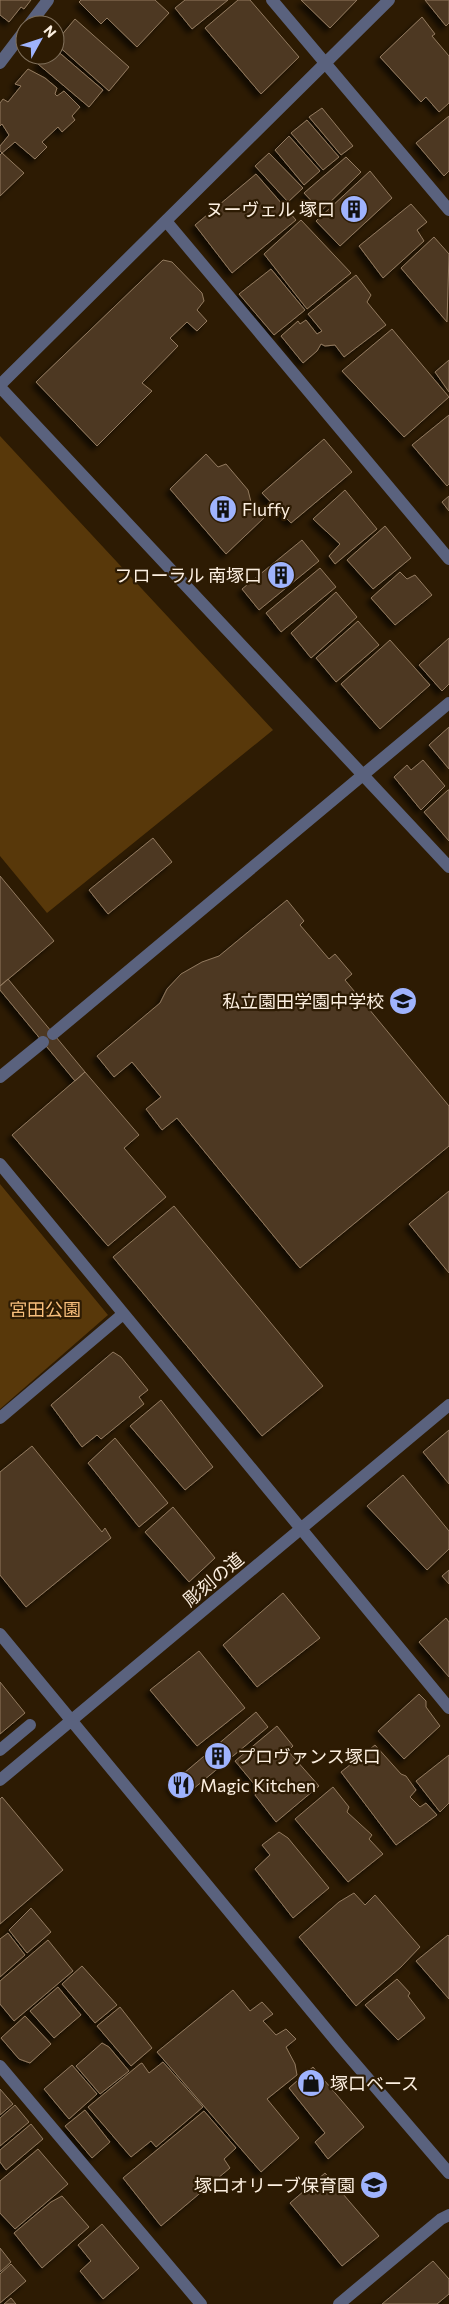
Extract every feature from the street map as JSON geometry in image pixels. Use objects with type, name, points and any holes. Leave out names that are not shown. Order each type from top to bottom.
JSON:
[{"type":"street","points":[[37,15],[48,0]]},
{"type":"street","points":[[272,0],[449,210]]},
{"type":"street","points":[[389,0],[0,386],[449,867]]},
{"type":"street","points":[[0,63],[15,43]]},
{"type":"street","points":[[166,221],[449,559]]},
{"type":"street","points":[[0,1077],[449,704]]},
{"type":"street","points":[[0,1164],[449,1708]]},
{"type":"street","points":[[0,1418],[123,1314]]},
{"type":"street","name":"彫刻の道","points":[[0,1780],[449,1404]]},
{"type":"street","points":[[0,1634],[449,2173]]},
{"type":"street","points":[[0,1750],[30,1725]]},
{"type":"street","points":[[0,2066],[201,2304]]},
{"type":"street","points":[[339,2304],[441,2218],[449,2215]]},
{"type":"green space","points":[[0,436],[273,730],[47,913],[0,856]]},
{"type":"green space","name":"宮田公園","points":[[0,1184],[108,1315],[0,1409]]},
{"type":"building","points":[[0,0],[31,0],[24,9],[21,7],[9,22],[0,15]]},
{"type":"building","points":[[81,0],[155,0],[169,13],[137,47],[107,18],[101,24],[79,2]]},
{"type":"building","points":[[185,0],[228,0],[192,29],[175,8]]},
{"type":"building","points":[[238,0],[250,0],[299,57],[261,94],[205,28]]},
{"type":"building","points":[[301,0],[357,0],[330,28]]},
{"type":"building","points":[[425,0],[449,0],[449,23],[446,26]]},
{"type":"building","points":[[422,17],[435,34],[432,36],[449,56],[449,103],[439,112],[426,97],[421,102],[380,57]]},
{"type":"building","points":[[75,19],[129,67],[109,91],[65,52],[65,31]]},
{"type":"building","points":[[65,58],[103,90],[89,107],[39,65],[65,65]]},
{"type":"building","points":[[28,69],[45,78],[57,88],[55,94],[57,96],[64,91],[80,107],[72,116],[75,120],[62,132],[58,127],[42,142],[47,147],[35,159],[15,142],[2,153],[0,151],[0,146],[9,135],[2,124],[0,126],[0,103],[3,99],[8,102],[21,86],[15,84]]},
{"type":"building","points":[[322,108],[353,146],[341,155],[309,117]]},
{"type":"building","points":[[449,116],[449,171],[444,176],[416,143]]},
{"type":"building","points":[[307,120],[339,157],[323,170],[291,133]]},
{"type":"building","points":[[289,136],[320,171],[304,185],[275,150]]},
{"type":"building","points":[[2,153],[24,173],[0,196],[0,155]]},
{"type":"building","points":[[269,153],[303,188],[288,202],[255,166]]},
{"type":"building","points":[[346,157],[361,172],[321,211],[304,193]]},
{"type":"building","name":"ヌーヴェル 塚口","points":[[370,171],[392,198],[340,246],[316,221]]},
{"type":"building","points":[[256,174],[296,220],[232,273],[195,225]]},
{"type":"building","points":[[411,204],[427,222],[417,230],[424,241],[383,278],[359,246]]},
{"type":"building","points":[[301,220],[351,273],[307,309],[264,254]]},
{"type":"building","points":[[434,237],[449,254],[447,322],[401,268]]},
{"type":"building","points":[[163,260],[172,262],[202,293],[204,301],[197,310],[207,321],[197,331],[187,322],[170,338],[178,346],[142,383],[152,391],[97,446],[36,382]]},
{"type":"building","points":[[271,269],[305,310],[274,335],[239,294]]},
{"type":"building","points":[[356,275],[371,295],[367,302],[386,325],[344,357],[335,345],[325,346],[321,344],[317,351],[303,363],[281,336],[298,321],[300,324],[306,320],[317,334],[322,331],[308,314]]},
{"type":"building","points":[[392,329],[449,397],[404,437],[342,371]]},
{"type":"building","points":[[449,360],[449,392],[435,372]]},
{"type":"building","points":[[449,415],[449,484],[447,486],[412,445]]},
{"type":"building","points":[[324,439],[352,472],[291,523],[262,493]]},
{"type":"building","name":"Fluffy","points":[[206,454],[218,467],[226,464],[248,490],[251,502],[266,516],[226,554],[170,489]]},
{"type":"building","points":[[345,490],[377,529],[335,564],[329,556],[340,544],[313,519]]},
{"type":"building","points":[[449,496],[449,511],[442,502]]},
{"type":"building","points":[[385,526],[411,558],[373,589],[347,560]]},
{"type":"building","name":"フローラル 南塚口","points":[[302,540],[319,561],[259,610],[242,589]]},
{"type":"building","points":[[320,568],[336,587],[281,632],[266,613]]},
{"type":"building","points":[[400,572],[407,579],[415,575],[432,595],[395,625],[371,598]]},
{"type":"building","points":[[336,592],[357,617],[311,658],[291,633]]},
{"type":"building","points":[[358,621],[379,645],[336,682],[316,658]]},
{"type":"building","points":[[449,638],[449,684],[442,691],[419,665]]},
{"type":"building","points":[[390,640],[430,685],[380,729],[341,684]]},
{"type":"building","points":[[449,727],[449,769],[429,745]]},
{"type":"building","points":[[423,760],[445,786],[421,810],[394,777],[407,765],[411,770]]},
{"type":"building","points":[[449,790],[449,841],[424,812]]},
{"type":"building","points":[[153,838],[172,862],[108,914],[89,890]]},
{"type":"building","points":[[0,876],[54,941],[0,986]]},
{"type":"building","points":[[287,900],[304,921],[300,925],[329,959],[335,954],[352,974],[345,980],[449,1106],[449,1146],[300,1268],[177,1118],[162,1130],[146,1109],[161,1097],[132,1062],[114,1077],[97,1056],[160,1003],[167,989],[181,974],[202,962],[219,956]]},
{"type":"building","points":[[8,979],[85,1072],[75,1081],[0,990],[0,986]]},
{"type":"building","points":[[85,1072],[139,1135],[124,1148],[166,1197],[108,1246],[12,1135]]},
{"type":"building","points":[[449,1191],[449,1273],[409,1224]]},
{"type":"building","points":[[174,1206],[323,1386],[262,1436],[113,1257]]},
{"type":"building","points":[[113,1352],[121,1357],[148,1390],[139,1397],[144,1404],[101,1439],[97,1435],[82,1447],[51,1405]]},
{"type":"building","points":[[161,1400],[213,1467],[185,1490],[130,1426]]},
{"type":"building","points":[[449,1430],[449,1484],[423,1452]]},
{"type":"building","points":[[115,1438],[168,1503],[139,1527],[88,1463]]},
{"type":"building","points":[[32,1446],[102,1532],[105,1528],[111,1538],[26,1607],[0,1575],[0,1472]]},
{"type":"building","points":[[403,1475],[449,1531],[449,1549],[427,1570],[367,1506]]},
{"type":"building","points":[[173,1507],[215,1558],[189,1582],[145,1532]]},
{"type":"building","points":[[449,1570],[449,1584],[442,1576]]},
{"type":"building","points":[[283,1593],[320,1638],[257,1687],[223,1645]]},
{"type":"building","points":[[446,1618],[449,1622],[449,1677],[419,1642]]},
{"type":"building","points":[[199,1651],[245,1708],[197,1746],[150,1690]]},
{"type":"building","points":[[0,1682],[25,1713],[0,1734]]},
{"type":"building","points":[[419,1694],[426,1701],[426,1707],[440,1726],[404,1759],[378,1731]]},
{"type":"building","name":"プロヴァンス塚口","points":[[256,1712],[268,1727],[181,1799],[170,1785]]},
{"type":"building","points":[[277,1726],[293,1746],[288,1751],[319,1786],[276,1822],[255,1795],[259,1790],[235,1761]]},
{"type":"building","points":[[375,1745],[401,1774],[406,1776],[416,1790],[410,1797],[420,1807],[426,1803],[437,1815],[396,1845],[341,1772]]},
{"type":"building","points":[[449,1755],[449,1803],[440,1812],[416,1781]]},
{"type":"building","points":[[333,1787],[349,1807],[347,1812],[372,1835],[369,1839],[383,1854],[348,1882],[295,1819]]},
{"type":"building","points":[[2,1797],[63,1870],[0,1924],[0,1799]]},
{"type":"building","points":[[279,1832],[288,1838],[329,1888],[293,1918],[255,1869],[270,1855],[262,1845]]},
{"type":"building","points":[[354,1893],[365,1905],[375,1895],[420,1947],[401,1967],[356,2006],[299,1937],[339,1902]]},
{"type":"building","points":[[31,1908],[51,1932],[27,1953],[9,1930]]},
{"type":"building","points":[[8,1933],[25,1955],[0,1977],[0,1939]]},
{"type":"building","points":[[449,1936],[449,1999],[416,1961]]},
{"type":"building","points":[[48,1940],[73,1971],[14,2021],[0,2004],[0,1981]]},
{"type":"building","points":[[82,1966],[117,2005],[95,2023],[62,1984]]},
{"type":"building","points":[[397,1979],[410,1993],[408,1996],[425,2018],[398,2040],[365,2005]]},
{"type":"building","points":[[58,1987],[81,2015],[54,2038],[30,2011]]},
{"type":"building","points":[[233,1990],[250,2011],[262,2002],[273,2014],[263,2021],[276,2035],[286,2029],[296,2039],[286,2047],[295,2064],[297,2075],[267,2099],[299,2138],[261,2172],[157,2052]]},
{"type":"building","points":[[120,2007],[152,2048],[131,2066],[97,2026]]},
{"type":"building","points":[[25,2016],[51,2044],[30,2063],[19,2059],[1,2038]]},
{"type":"building","points":[[102,2043],[109,2047],[129,2071],[100,2094],[76,2066]]},
{"type":"building","points":[[163,2062],[203,2107],[156,2147],[151,2141],[131,2157],[88,2107],[140,2064],[142,2063],[149,2073]]},
{"type":"building","points":[[72,2065],[97,2094],[69,2119],[44,2089]]},
{"type":"building","points":[[313,2067],[364,2127],[328,2159],[315,2142],[325,2133],[289,2088]]},
{"type":"building","points":[[0,2089],[13,2104],[0,2115]]},
{"type":"building","points":[[15,2105],[29,2122],[0,2146],[0,2118]]},
{"type":"building","points":[[85,2110],[110,2142],[92,2158],[65,2126]]},
{"type":"building","points":[[204,2111],[236,2148],[224,2159],[230,2168],[161,2226],[123,2178]]},
{"type":"building","points":[[31,2124],[43,2139],[6,2170],[0,2162],[0,2150]]},
{"type":"building","points":[[38,2149],[68,2184],[15,2229],[0,2213],[0,2181]]},
{"type":"building","points":[[325,2173],[379,2236],[342,2266],[290,2203]]},
{"type":"building","points":[[62,2196],[89,2227],[42,2268],[14,2233],[51,2202]]},
{"type":"building","points":[[102,2224],[139,2268],[103,2299],[80,2271],[91,2261],[78,2245]]},
{"type":"building","points":[[0,2248],[11,2262],[0,2272]]},
{"type":"building","points":[[433,2261],[449,2279],[449,2294],[437,2304],[382,2304]]},
{"type":"building","points":[[11,2264],[26,2281],[0,2303],[0,2274]]},
{"type":"building","points":[[11,2298],[16,2304],[4,2304]]},
{"type":"place","name":"ヌーヴェル 塚口","points":[[354,209]]},
{"type":"place","name":"Fluffy","points":[[223,509]]},
{"type":"place","name":"フローラル 南塚口","points":[[281,575]]},
{"type":"place","name":"私立園田学園中学校","points":[[403,1001]]},
{"type":"place","name":"プロヴァンス塚口","points":[[218,1756]]},
{"type":"place","name":"Magic Kitchen","points":[[181,1785]]},
{"type":"place","name":"塚口ベース","points":[[311,2083]]},
{"type":"place","name":"塚口オリーブ保育園","points":[[374,2185]]}]
